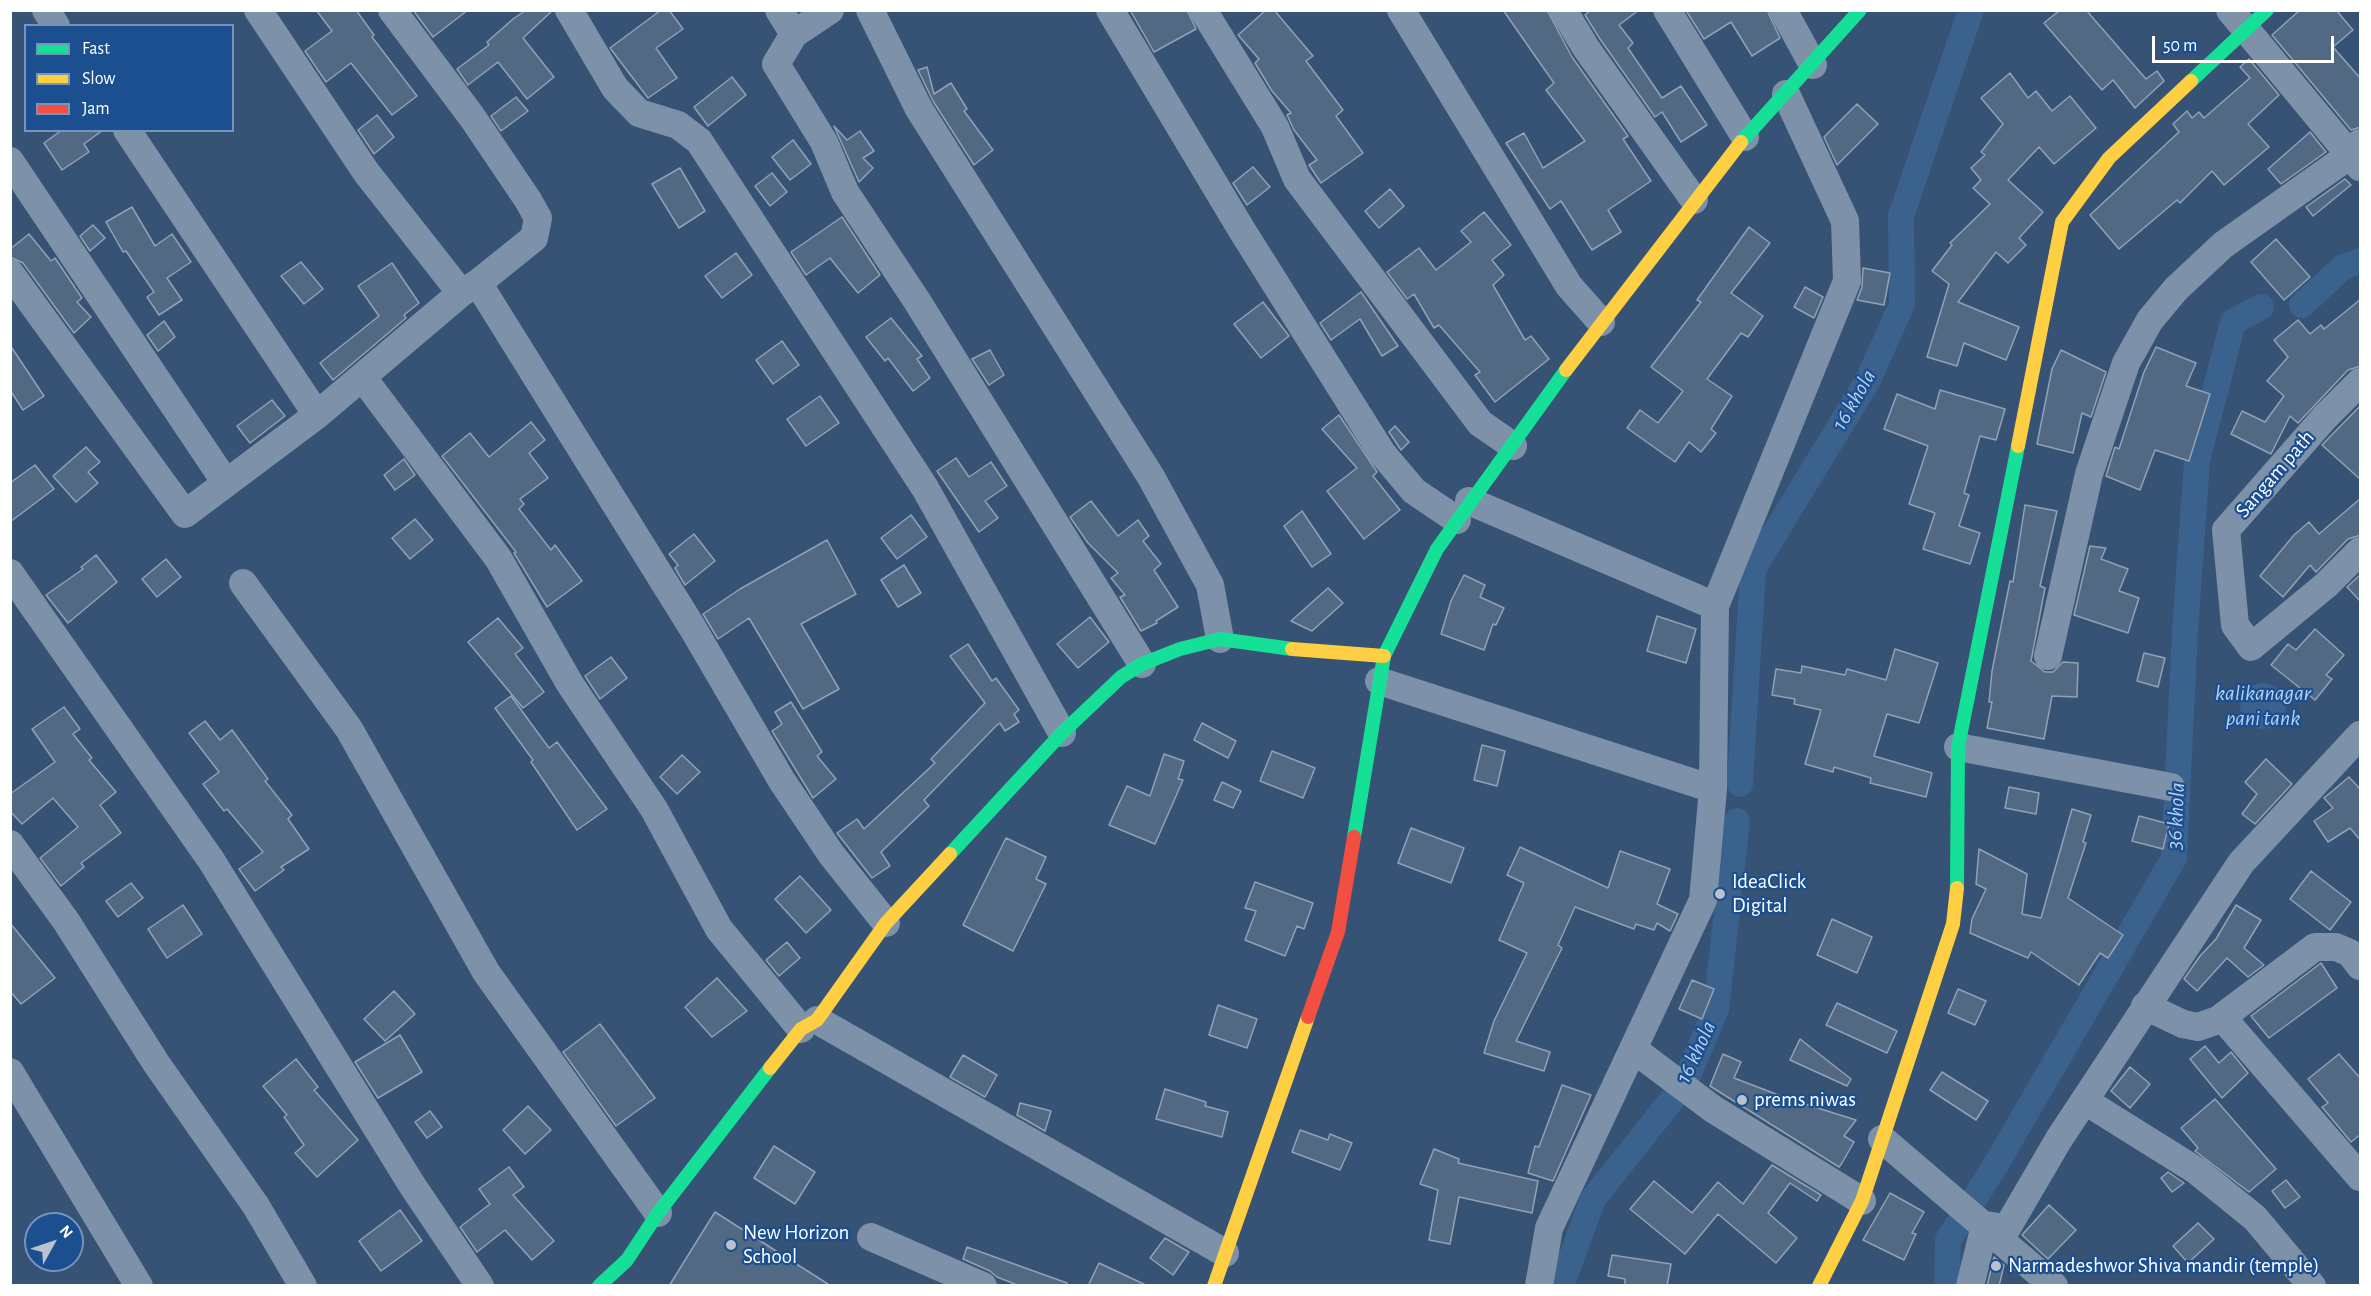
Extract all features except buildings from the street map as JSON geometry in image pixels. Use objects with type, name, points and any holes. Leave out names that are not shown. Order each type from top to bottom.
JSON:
[{"type":"street","points":[[46,10],[55,24]]},
{"type":"street","points":[[258,10],[366,172],[470,288],[692,627],[782,781],[831,854],[886,923]]},
{"type":"street","points":[[10,273],[185,514],[317,415],[534,238],[538,218],[478,126],[392,10]]},
{"type":"street","points":[[569,10],[615,88],[639,113],[678,125],[699,141],[925,488],[1062,733]]},
{"type":"street","points":[[779,10],[794,34]]},
{"type":"street","points":[[830,10],[794,34],[776,64],[824,142],[845,192],[916,301],[1142,664]]},
{"type":"street","points":[[870,10],[919,110],[1007,246],[1161,497],[1210,585],[1220,639]]},
{"type":"street","points":[[1110,10],[1243,232],[1382,453],[1414,491],[1715,606]]},
{"type":"street","points":[[1203,10],[1275,127],[1297,179],[1480,423],[1513,446]]},
{"type":"street","points":[[1401,10],[1569,286],[1601,322]]},
{"type":"street","points":[[1563,10],[1586,48],[1694,200]]},
{"type":"street","points":[[1667,10],[1745,137]]},
{"type":"street","points":[[1783,10],[1813,64]]},
{"type":"street","points":[[1214,1286],[1338,932],[1382,668],[1437,549],[1601,322],[1694,200],[1745,137],[1860,10]]},
{"type":"street","points":[[1819,1286],[1862,1201],[1953,924],[1959,871],[1958,747],[2062,222],[2109,158],[2248,16],[2357,155],[2223,244],[2176,289],[2150,320],[2127,363],[2089,474],[2048,656]]},
{"type":"street","points":[[1539,1286],[1549,1228],[1636,1052],[1703,900],[1713,789],[1715,606],[1847,281],[1845,221],[1786,94]]},
{"type":"street","points":[[128,132],[317,415]]},
{"type":"street","points":[[10,161],[226,483]]},
{"type":"street","points":[[363,378],[498,558],[570,684],[654,809],[719,929],[809,1024],[1225,1253]]},
{"type":"street","name":"Sangam path","points":[[2361,382],[2324,418],[2226,530],[2235,625],[2251,647],[2326,585],[2361,551]]},
{"type":"street","points":[[10,573],[211,860],[412,1185],[480,1286]]},
{"type":"street","points":[[243,583],[349,729],[486,972],[658,1213]]},
{"type":"street","points":[[599,1286],[627,1260],[658,1213],[809,1024],[886,923],[1062,733],[1121,677],[1142,664],[1180,649],[1220,639],[1323,653],[1382,668],[1713,789]]},
{"type":"street","points":[[1989,1228],[2007,1228],[2145,1006],[2241,863],[2361,735]]},
{"type":"street","points":[[1958,747],[2171,787]]},
{"type":"street","points":[[10,844],[66,921],[156,1063],[256,1206],[303,1286]]},
{"type":"street","points":[[2145,1006],[2183,1024],[2198,1027],[2222,1017],[2315,947],[2336,947],[2350,953],[2361,966]]},
{"type":"street","points":[[2222,1017],[2361,1177]]},
{"type":"street","points":[[1636,1052],[1713,1109],[1862,1201]]},
{"type":"street","points":[[10,1072],[139,1286]]},
{"type":"street","points":[[2085,1101],[2197,1171],[2255,1218],[2312,1286]]},
{"type":"street","points":[[1882,1139],[1989,1228],[2054,1286]]},
{"type":"street","points":[[1970,1286],[1989,1228]]},
{"type":"street","points":[[871,1237],[982,1286]]},
{"type":"water","name":"kalikanagar pani tank","points":[[2263,683],[2279,690],[2286,706],[2279,722],[2263,729],[2247,722],[2240,706],[2247,690]]},
{"type":"waterway","name":"16 khola","points":[[1740,784],[1753,569],[1868,380],[1902,304],[1901,216],[1971,10]]},
{"type":"waterway","name":"36 khola","points":[[2302,305],[2343,267],[2360,261]]},
{"type":"waterway","name":"36 khola","points":[[1947,1286],[1948,1240],[1995,1166],[2174,858],[2185,631],[2197,461],[2233,322],[2261,307]]},
{"type":"waterway","name":"16 khola","points":[[1561,1286],[1593,1199],[1685,1083],[1716,1009],[1737,821]]},
{"type":"traffic: fast","points":[[1741,142],[1860,10]]},
{"type":"traffic: fast","points":[[2191,81],[2267,10]]},
{"type":"traffic: fast","points":[[1354,837],[1384,656],[1437,549],[1566,370]]},
{"type":"traffic: fast","points":[[1957,888],[1958,747],[2018,446]]},
{"type":"traffic: fast","points":[[950,854],[1062,733],[1121,677],[1142,664],[1180,649],[1220,639],[1292,649]]},
{"type":"traffic: fast","points":[[599,1286],[627,1260],[658,1213],[770,1068]]},
{"type":"traffic: slow","points":[[2018,446],[2062,222],[2109,158],[2191,81]]},
{"type":"traffic: slow","points":[[1566,370],[1741,142]]},
{"type":"traffic: slow","points":[[1292,649],[1384,656]]},
{"type":"traffic: slow","points":[[770,1068],[801,1029],[817,1020],[886,923],[950,854]]},
{"type":"traffic: slow","points":[[1819,1286],[1862,1201],[1953,924],[1957,888]]},
{"type":"traffic: slow","points":[[1214,1286],[1308,1017]]},
{"type":"traffic: jam","points":[[1308,1017],[1338,932],[1354,837]]},
{"type":"place","name":"IdeaClick Digital","points":[[1720,894]]},
{"type":"place","name":"prems niwas","points":[[1742,1100]]},
{"type":"place","name":"New Horizon School","points":[[731,1245]]},
{"type":"place","name":"Narmadeshwor Shiva mandir (temple)","points":[[1996,1266]]}]
